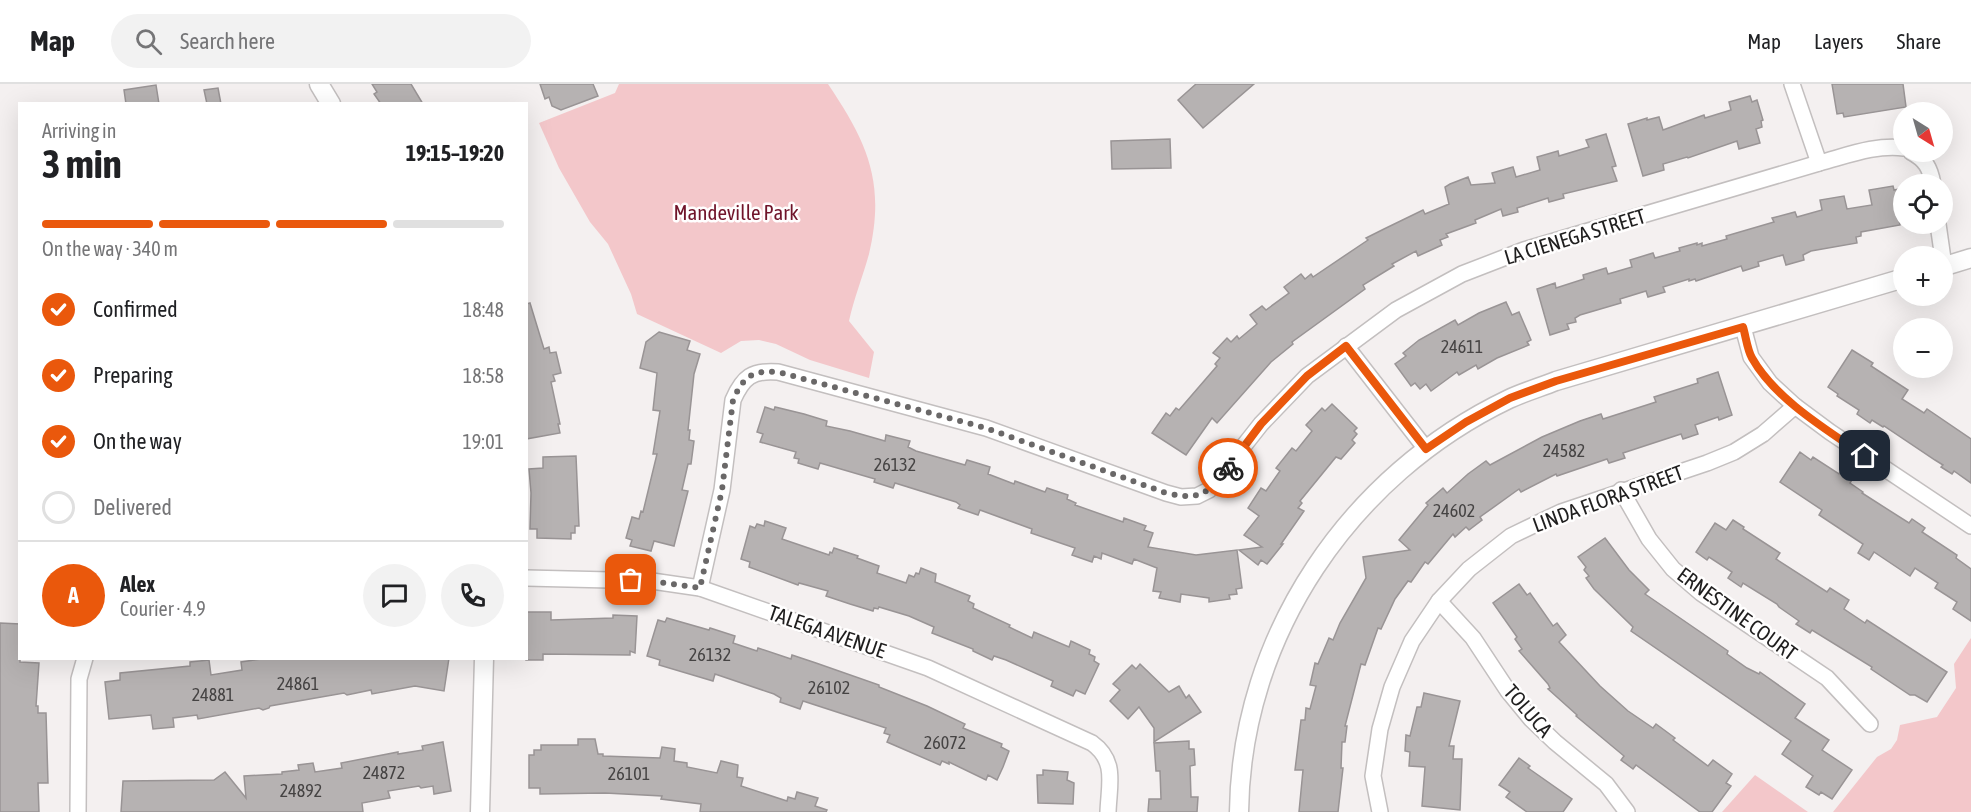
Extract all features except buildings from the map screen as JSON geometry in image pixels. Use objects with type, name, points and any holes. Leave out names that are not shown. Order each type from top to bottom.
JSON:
[{"type":"street","points":[[319,84],[330,102]]},
{"type":"street","points":[[1792,84],[1819,163]]},
{"type":"street","name":"LA CIENEGA STREET","points":[[700,588],[722,490],[733,400],[739,387],[748,376],[762,371],[778,372],[986,428],[1166,493],[1197,496],[1209,490],[1218,481],[1261,424],[1307,376],[1396,310],[1462,274],[1514,254],[1819,163],[1865,151],[1893,147]]},
{"type":"street","points":[[1953,264],[1971,258]]},
{"type":"street","points":[[1239,812],[1245,739],[1262,674],[1289,610],[1326,550],[1375,492],[1426,449],[1466,422],[1510,398],[1556,381],[1893,281]]},
{"type":"street","points":[[1743,327],[1751,357],[1770,383],[1795,406],[1971,526]]},
{"type":"street","points":[[1346,346],[1426,449]]},
{"type":"street","name":"LINDA FLORA STREET","points":[[1380,812],[1373,776],[1380,729],[1392,687],[1412,641],[1439,601],[1470,569],[1511,536],[1561,512],[1734,452],[1763,434],[1795,406]]},
{"type":"street","name":"ERNESTINE COURT","points":[[1621,490],[1649,539],[1673,569],[1701,593],[1827,678],[1870,724]]},
{"type":"street","name":"TALEGA AVENUE","points":[[528,578],[652,581],[700,588],[928,668],[1092,743],[1100,749],[1110,768],[1108,812]]},
{"type":"street","name":"TOLUCA","points":[[1439,601],[1473,638],[1508,691],[1531,719],[1606,784],[1627,812]]},
{"type":"street","points":[[78,812],[79,679],[84,660]]},
{"type":"street","points":[[480,812],[484,660]]},
{"type":"green space","name":"Mandeville Park","points":[[619,84],[828,84],[863,144],[874,184],[874,228],[869,254],[849,321],[874,352],[869,378],[810,360],[776,344],[759,340],[741,341],[721,353],[637,314],[631,294],[608,244],[590,222],[559,168],[539,123],[615,93]]},
{"type":"green space","points":[[1971,638],[1971,812],[1833,812],[1877,757],[1891,749],[1897,740],[1900,725],[1937,717],[1956,688],[1954,664]]},
{"type":"green space","points":[[1755,775],[1808,812],[1722,812]]},
{"type":"way so far","points":[[631,580],[700,588],[722,490],[733,400],[739,387],[748,376],[762,371],[778,372],[986,428],[1166,493],[1197,496],[1209,490],[1228,468]]},
{"type":"route","points":[[1228,468],[1261,424],[1307,376],[1346,346],[1426,449],[1466,422],[1510,398],[1556,381],[1743,327],[1751,357],[1770,383],[1795,406],[1865,456]]}]
